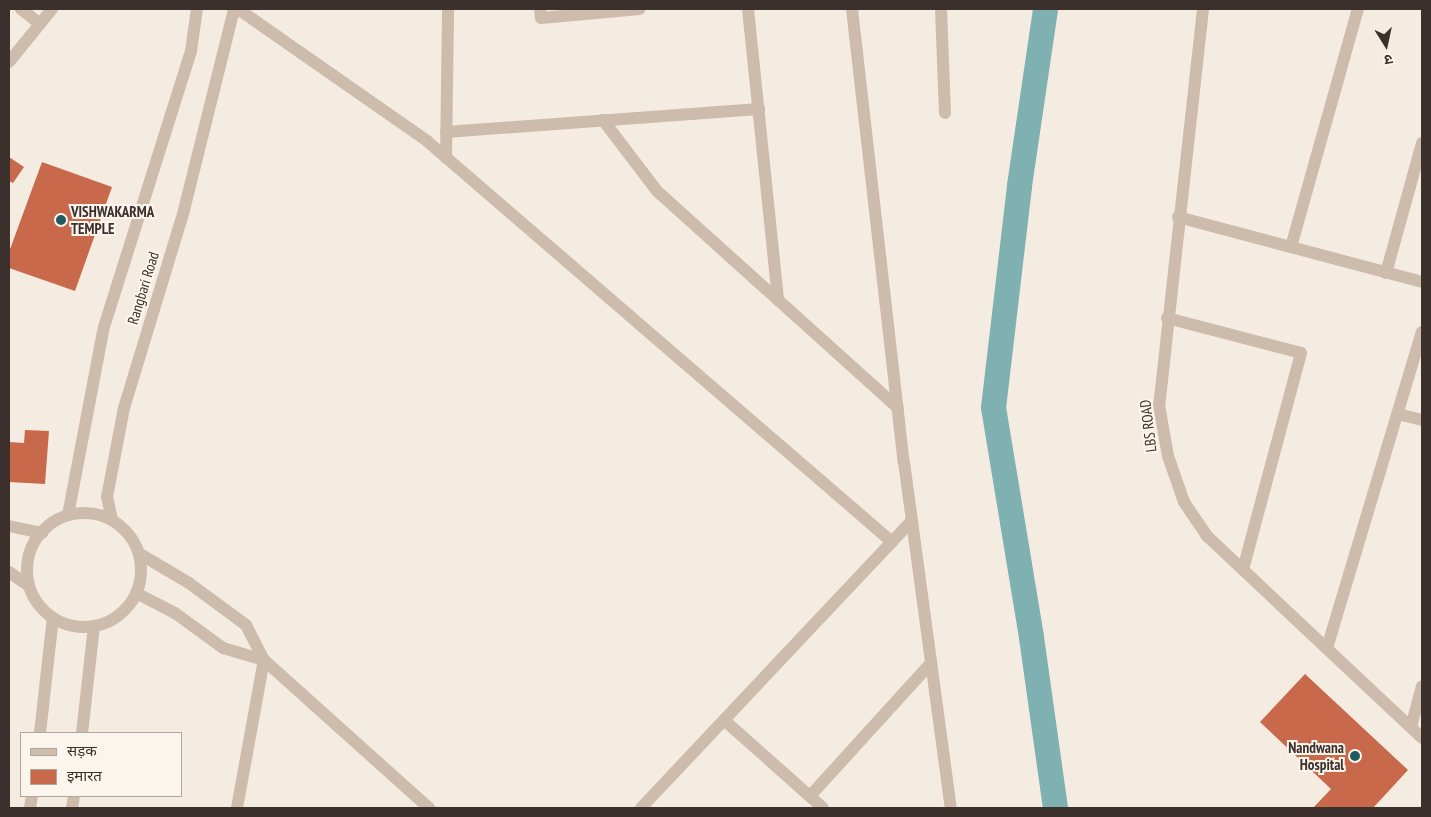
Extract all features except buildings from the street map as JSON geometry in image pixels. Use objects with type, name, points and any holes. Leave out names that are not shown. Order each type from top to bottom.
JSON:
[{"type":"street","points":[[21,9],[40,24]]},
{"type":"street","points":[[9,62],[52,9]]},
{"type":"street","name":"Rangbari Road","points":[[68,515],[104,327],[191,51],[197,9]]},
{"type":"street","points":[[236,9],[446,158],[892,542]]},
{"type":"street","name":"Rangbari Road","points":[[112,520],[107,497],[124,408],[184,210],[236,9]]},
{"type":"street","points":[[446,158],[448,9]]},
{"type":"street","points":[[540,9],[541,18],[640,9]]},
{"type":"street","points":[[748,9],[778,300]]},
{"type":"street","points":[[852,9],[898,408],[951,808]]},
{"type":"street","points":[[941,9],[945,113]]},
{"type":"street","name":"LBS ROAD","points":[[1202,9],[1159,404],[1168,456],[1184,502],[1207,536],[1422,738]]},
{"type":"street","points":[[1291,247],[1358,9]]},
{"type":"street","points":[[446,132],[758,108]]},
{"type":"street","points":[[603,120],[657,191],[898,408]]},
{"type":"street","points":[[1386,273],[1422,143]]},
{"type":"street","points":[[1178,217],[1422,282]]},
{"type":"street","points":[[1167,318],[1301,353],[1243,569]]},
{"type":"street","points":[[1327,648],[1422,332]]},
{"type":"street","points":[[1398,414],[1422,420]]},
{"type":"street","points":[[90,513],[112,520],[129,534],[140,554],[141,576],[136,593],[120,615],[94,626],[78,627],[53,618],[39,606],[29,586],[27,564],[33,543],[42,533],[68,515],[90,513]]},
{"type":"street","points":[[644,807],[912,520]]},
{"type":"street","points":[[9,526],[42,533]]},
{"type":"street","points":[[140,554],[189,583],[246,625],[264,660],[429,808]]},
{"type":"street","points":[[9,572],[29,586]]},
{"type":"street","points":[[136,593],[175,613],[223,648],[264,660]]},
{"type":"street","points":[[40,732],[53,618]]},
{"type":"street","points":[[82,732],[94,626]]},
{"type":"street","points":[[237,808],[264,660]]},
{"type":"street","points":[[810,796],[932,663]]},
{"type":"street","points":[[1411,728],[1422,686]]},
{"type":"street","points":[[724,720],[824,808]]},
{"type":"waterway","points":[[1045,9],[1019,186],[993,407],[1031,637],[1055,808]]},
{"type":"place","name":"VISHWAKARMA TEMPLE","points":[[61,220]]},
{"type":"place","name":"Nandwana Hospital","points":[[1355,756]]}]
